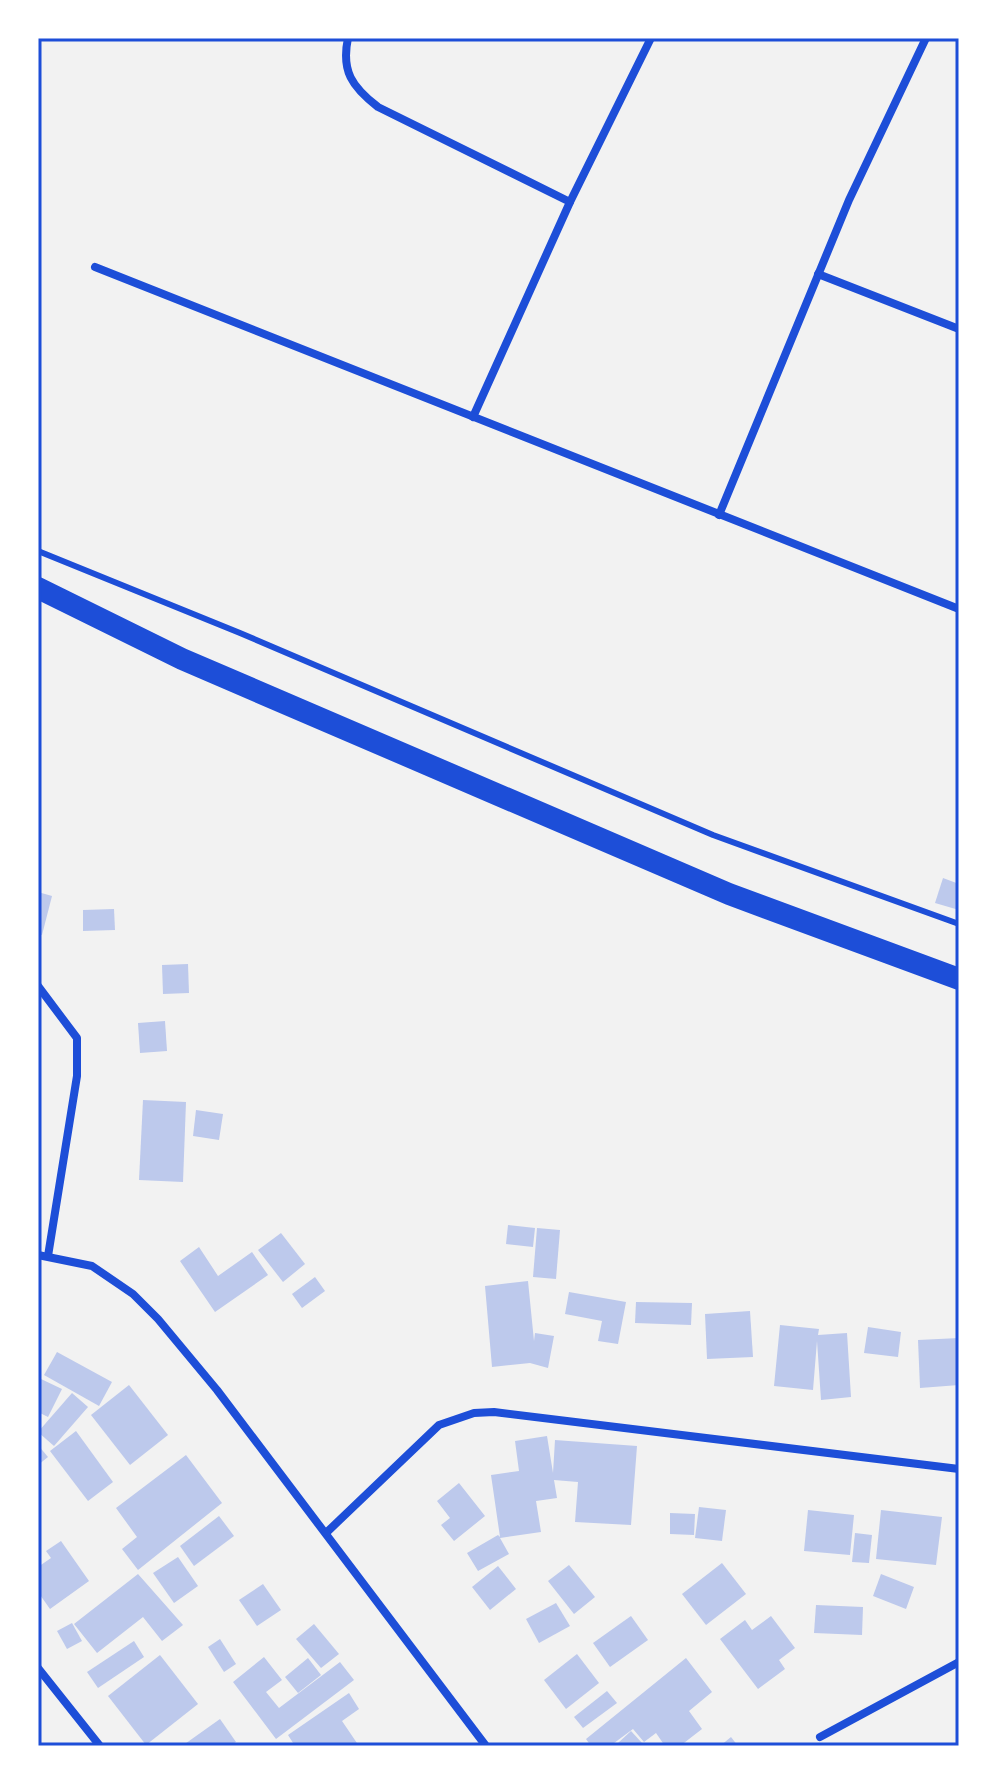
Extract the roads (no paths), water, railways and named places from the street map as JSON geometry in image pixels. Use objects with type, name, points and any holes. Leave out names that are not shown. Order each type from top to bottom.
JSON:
[{"type":"highway","points":[[38,588],[182,659],[729,894],[959,979]]},
{"type":"street","points":[[348,38],[343,61],[353,89],[378,107],[570,202]]},
{"type":"street","points":[[473,417],[570,202],[651,38]]},
{"type":"street","points":[[719,515],[849,200],[926,38]]},
{"type":"street","points":[[95,267],[959,609]]},
{"type":"street","points":[[818,274],[959,329]]},
{"type":"street","points":[[38,986],[77,1038],[77,1076],[48,1256]]},
{"type":"street","points":[[38,1255],[92,1266],[133,1294],[150,1310],[217,1390],[486,1746]]},
{"type":"street","points":[[326,1533],[439,1425],[474,1413],[509,1414],[959,1469]]},
{"type":"street","points":[[820,1737],[959,1662]]},
{"type":"street","points":[[38,1668],[100,1746]]},
{"type":"lane","points":[[38,551],[254,639],[713,835],[959,924]]}]
